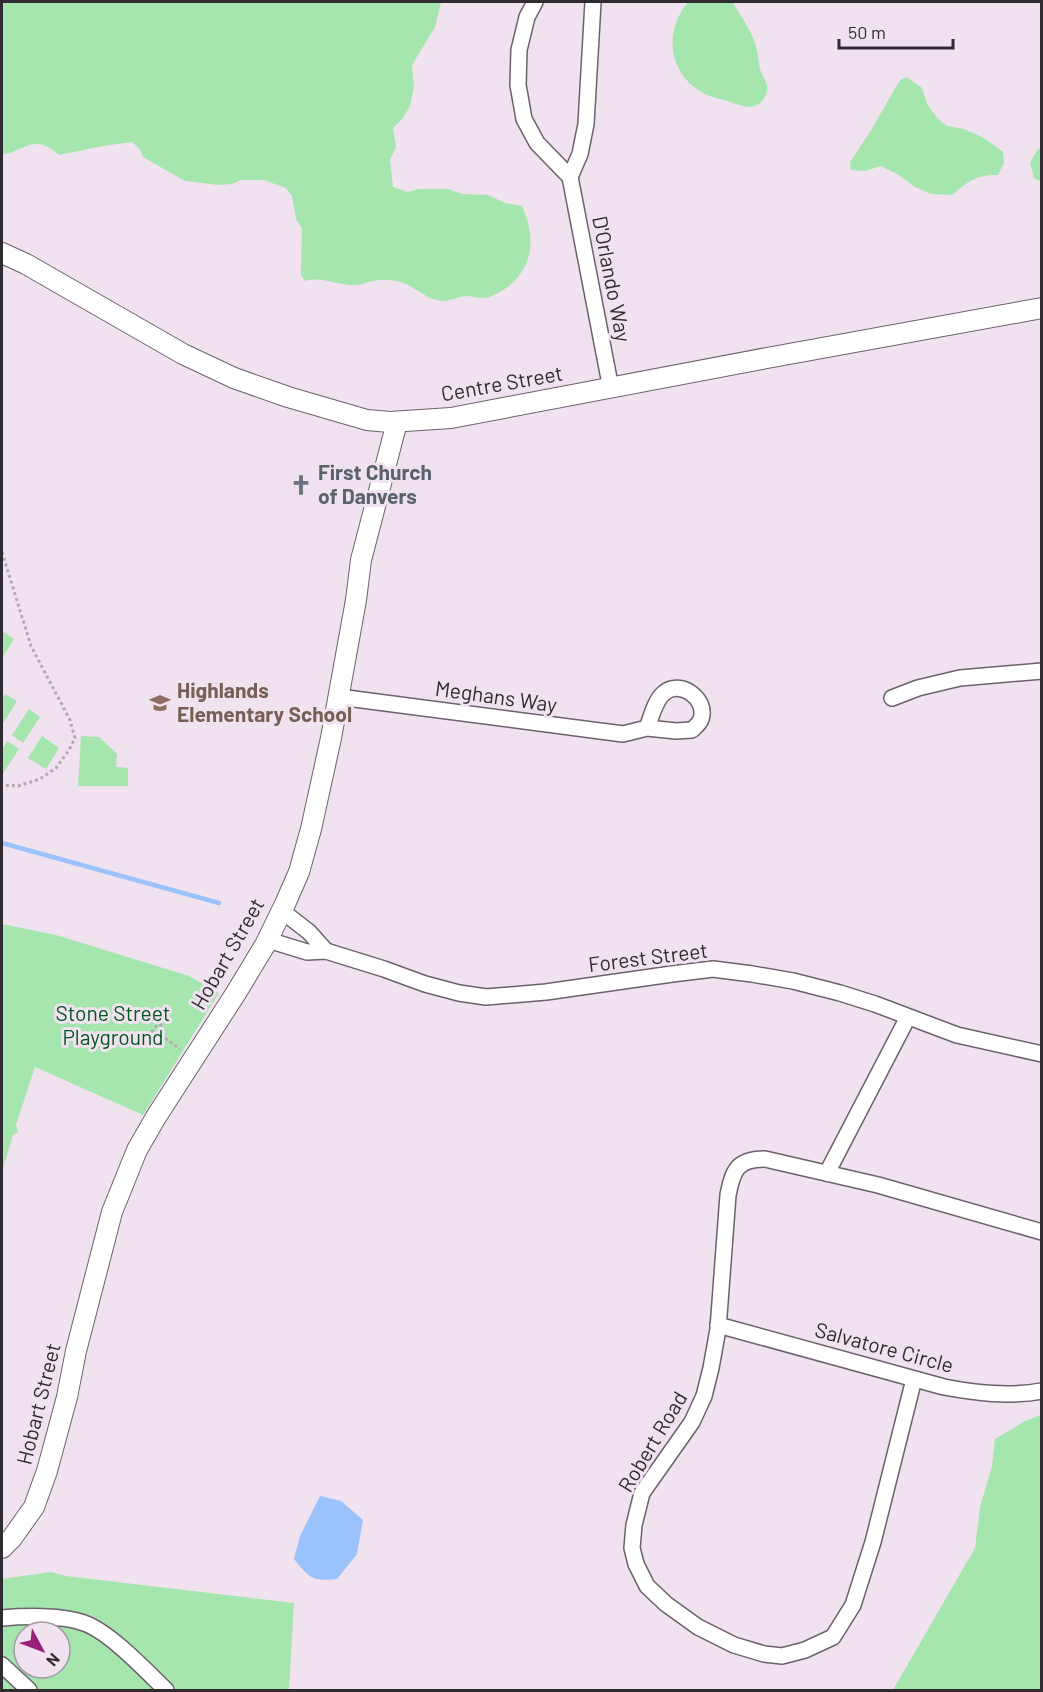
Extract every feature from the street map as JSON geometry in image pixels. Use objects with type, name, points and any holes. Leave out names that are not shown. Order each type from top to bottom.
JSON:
[{"type":"main road","name":"Centre Street","points":[[2,254],[26,264],[183,354],[234,378],[288,397],[367,420],[398,422],[451,418],[1041,308]]},
{"type":"main road","name":"Hobart Street","points":[[2,1548],[34,1507],[47,1471],[112,1212],[137,1150],[152,1122],[268,940],[299,872],[311,829],[339,697],[361,560],[398,422]]},
{"type":"street","points":[[535,2],[527,17],[519,50],[518,85],[524,119],[537,143],[570,177],[580,154],[586,124],[593,2]]},
{"type":"street","name":"D'Orlando Way","points":[[570,177],[611,389]]},
{"type":"street","points":[[892,698],[918,688],[960,678],[1041,671]]},
{"type":"street","name":"Meghans Way","points":[[339,697],[623,734],[647,728]]},
{"type":"street","name":"Forest Street","points":[[282,911],[309,932],[326,951]]},
{"type":"street","name":"Forest Street","points":[[268,940],[307,952],[326,951],[425,984],[486,997],[546,992],[713,969],[793,981],[848,996],[957,1035],[1041,1054]]},
{"type":"street","points":[[908,1017],[828,1173],[1041,1232]]},
{"type":"street","name":"Robert Road","points":[[828,1173],[765,1159],[752,1159],[736,1168],[731,1178],[718,1325],[704,1396],[692,1422],[642,1493],[634,1525],[632,1548],[636,1564],[647,1586],[666,1604],[698,1627],[734,1645],[764,1654],[782,1656],[806,1650],[833,1636],[853,1605],[873,1542],[914,1379]]},
{"type":"street","name":"Salvatore Circle","points":[[718,1325],[914,1379],[973,1392],[995,1394],[1041,1391]]},
{"type":"street","points":[[2,1618],[51,1618],[84,1623],[94,1627],[166,1690]]},
{"type":"street","points":[[2,1665],[29,1690]]},
{"type":"path","points":[[2,552],[31,646],[70,720],[75,738],[56,768],[40,780],[18,786],[2,785]]},
{"type":"path","points":[[159,1024],[165,1028],[162,1036],[153,1043],[149,1038],[159,1024]]},
{"type":"path","points":[[162,1036],[193,1058]]},
{"type":"green space","points":[[2,2],[441,2],[435,27],[412,65],[414,87],[410,106],[393,128],[396,147],[390,160],[393,187],[408,192],[419,189],[448,189],[462,194],[488,195],[505,203],[522,206],[530,238],[528,259],[524,268],[509,286],[494,295],[484,298],[465,296],[443,301],[431,298],[406,284],[393,280],[377,280],[356,285],[318,280],[305,281],[301,275],[302,228],[296,219],[292,196],[286,188],[264,180],[241,180],[232,184],[219,185],[185,181],[143,157],[140,149],[132,142],[59,155],[51,148],[36,144],[2,155]]},
{"type":"green space","points":[[688,2],[732,2],[749,29],[756,46],[760,69],[767,86],[766,94],[760,103],[747,107],[714,97],[698,90],[685,78],[674,57],[673,34],[681,12]]},
{"type":"green space","points":[[907,77],[922,88],[927,104],[938,119],[947,126],[964,129],[984,138],[1003,152],[1004,163],[998,175],[973,180],[952,195],[931,194],[881,166],[865,171],[851,170],[850,162],[900,80]]},
{"type":"green space","points":[[1041,147],[1041,182],[1034,178],[1030,163]]},
{"type":"green space","points":[[2,631],[14,639],[2,658]]},
{"type":"green space","points":[[5,694],[17,701],[2,725],[2,699]]},
{"type":"green space","points":[[29,709],[40,717],[23,743],[12,735]]},
{"type":"green space","points":[[42,736],[59,748],[46,769],[28,758]]},
{"type":"green space","points":[[81,736],[99,737],[117,754],[116,767],[128,768],[128,786],[78,786]]},
{"type":"green space","points":[[7,741],[19,749],[2,775],[2,750]]},
{"type":"green space","name":"Stone Street Playground","points":[[2,924],[56,935],[189,976],[219,993],[143,1115],[35,1067],[16,1125],[18,1132],[13,1135],[2,1172]]},
{"type":"green space","points":[[1041,1415],[1041,1690],[893,1690],[975,1548],[980,1507],[992,1466],[995,1439],[1025,1421]]},
{"type":"green space","points":[[51,1572],[66,1576],[294,1603],[289,1690],[2,1690],[2,1579]]},
{"type":"water","points":[[320,1496],[341,1501],[363,1520],[357,1554],[337,1579],[316,1579],[294,1559],[300,1536]]},
{"type":"waterway","points":[[2,843],[219,903]]},
{"type":"place","name":"First Church of Danvers","points":[[301,485]]},
{"type":"place","name":"Highlands Elementary School","points":[[160,703]]}]
